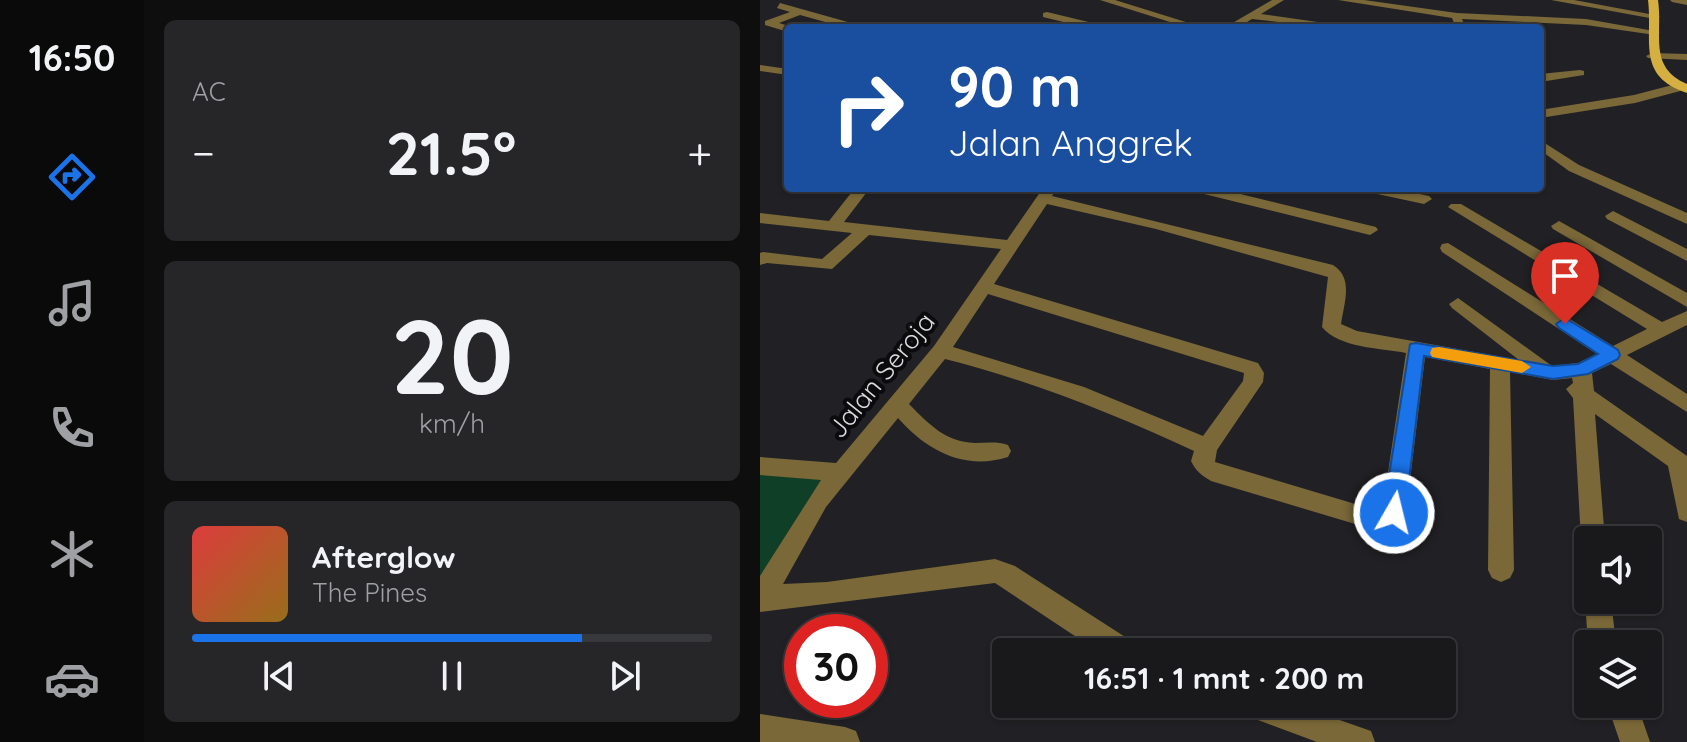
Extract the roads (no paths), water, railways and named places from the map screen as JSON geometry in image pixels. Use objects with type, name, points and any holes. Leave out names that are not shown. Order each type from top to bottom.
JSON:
[{"type":"main road","points":[[1653,0],[1652,56],[1661,70],[1684,88]]},
{"type":"street","points":[[812,0],[780,6],[843,24]]},
{"type":"street","points":[[1105,0],[1186,24]]},
{"type":"street","points":[[1250,22],[1279,0]]},
{"type":"street","points":[[1343,0],[1523,22],[1586,22],[1654,37]]},
{"type":"street","points":[[1556,0],[1655,16]]},
{"type":"street","points":[[1675,0],[1687,2]]},
{"type":"street","points":[[784,28],[769,23],[798,12]]},
{"type":"street","points":[[1047,15],[1084,24]]},
{"type":"street","points":[[1457,16],[1460,24]]},
{"type":"street","points":[[1250,22],[1289,24]]},
{"type":"street","points":[[1595,36],[1654,37]]},
{"type":"street","points":[[1652,56],[1687,57]]},
{"type":"street","points":[[760,68],[784,71]]},
{"type":"street","points":[[1544,78],[1580,73]]},
{"type":"street","points":[[1544,113],[1684,88]]},
{"type":"street","points":[[1544,103],[1565,110]]},
{"type":"street","points":[[1544,147],[1574,168],[1687,219]]},
{"type":"street","points":[[832,227],[860,192]]},
{"type":"street","points":[[1213,192],[1370,230]]},
{"type":"street","points":[[1388,192],[1424,199]]},
{"type":"street","points":[[1046,194],[1327,269],[1338,280],[1331,327],[1353,337],[1550,372],[1581,381],[1682,464],[1687,512]]},
{"type":"street","name":"Jalan Seroja","points":[[760,599],[839,472],[941,351],[1046,194]]},
{"type":"street","points":[[1456,207],[1660,329]]},
{"type":"street","points":[[1613,216],[1687,256]]},
{"type":"street","points":[[760,218],[1011,245]]},
{"type":"street","points":[[1559,226],[1687,301]]},
{"type":"street","points":[[760,260],[763,257],[826,265],[864,231]]},
{"type":"street","points":[[1448,248],[1687,404]]},
{"type":"street","points":[[984,287],[1251,368],[1253,382],[1207,447],[1202,461],[1207,468],[1382,522],[1391,521],[1416,349]]},
{"type":"street","points":[[1458,304],[1550,372]]},
{"type":"street","points":[[1581,381],[1611,355],[1687,317]]},
{"type":"street","points":[[941,351],[1049,382],[1142,417],[1207,447]]},
{"type":"street","points":[[1500,363],[1501,570]]},
{"type":"street","points":[[1581,381],[1592,526]]},
{"type":"street","points":[[896,403],[938,445],[966,454],[1000,451]]},
{"type":"street","points":[[760,466],[839,472]]},
{"type":"street","points":[[760,599],[827,594],[995,571],[1006,574],[1102,638]]},
{"type":"street","points":[[1292,718],[1360,742]]},
{"type":"street","points":[[1627,718],[1635,742]]},
{"type":"street","points":[[760,729],[845,742]]}]
